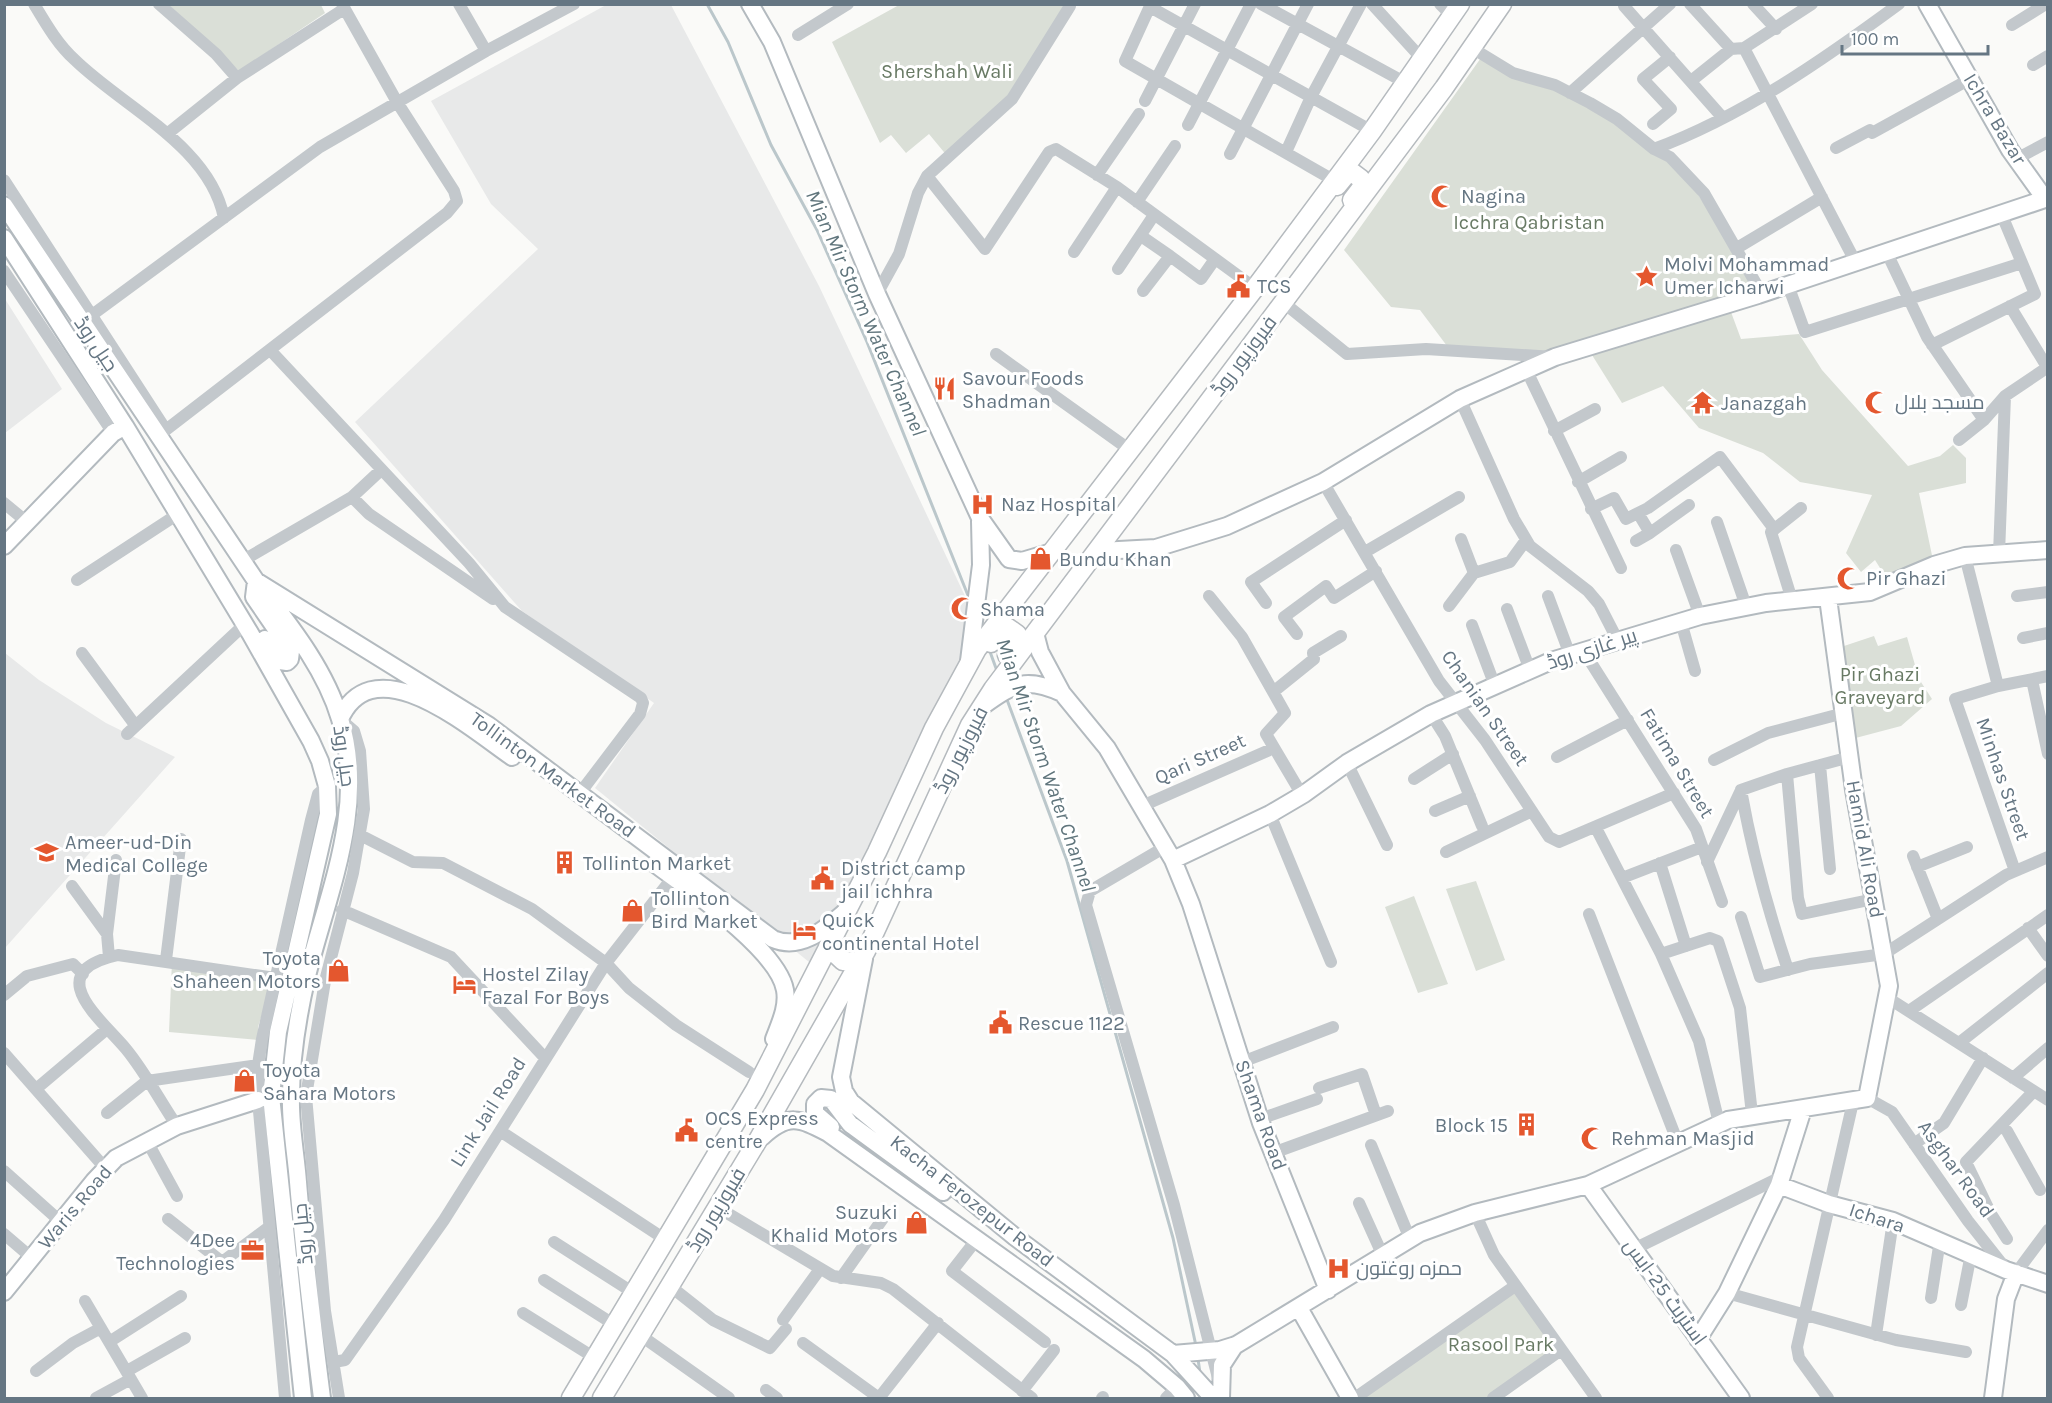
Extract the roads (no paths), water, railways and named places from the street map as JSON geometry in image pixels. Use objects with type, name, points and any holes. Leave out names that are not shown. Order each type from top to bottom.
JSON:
[{"type":"main road","points":[[750,4],[772,42],[878,294],[980,518],[1009,559],[1022,561],[1052,552]]},
{"type":"main road","name":"فیروزپور روڈ","points":[[602,1398],[758,1140],[862,956],[970,725],[982,707],[1002,686],[1035,633],[1100,550],[1444,88],[1502,4]]},
{"type":"main road","name":"Ichra Bazar","points":[[1928,4],[2010,150],[2047,199]]},
{"type":"main road","name":"فیروزپور روڈ","points":[[572,1398],[755,1090],[788,1030],[976,647],[1052,552],[1335,181],[1424,60],[1451,8]]},
{"type":"main road","points":[[1424,60],[1410,86],[1362,153],[1359,165],[1367,171],[1378,167],[1426,99],[1444,88]]},
{"type":"main road","points":[[1255,288],[1276,268],[1346,174],[1353,173],[1361,179],[1362,187],[1292,280],[1284,303]]},
{"type":"main road","points":[[1100,550],[1156,548],[1200,536],[1255,514],[1323,482],[1460,399],[1555,357],[1762,294],[1855,261],[2047,199]]},
{"type":"main road","name":"جیل روڈ","points":[[4,205],[162,433],[242,561],[317,669],[340,719],[349,762],[349,808],[332,895],[307,976],[296,1036],[291,1098],[322,1398]]},
{"type":"main road","name":"جیل روڈ","points":[[4,238],[119,430],[178,514],[244,625],[311,741],[327,786],[328,814],[278,1032],[271,1096],[303,1398]]},
{"type":"main road","points":[[4,546],[119,430]]},
{"type":"main road","points":[[976,647],[980,518]]},
{"type":"main road","name":"پیر غازی روڈ","points":[[1169,854],[1270,814],[1302,795],[1347,763],[1431,714],[1576,652],[1700,616],[1746,606],[1870,592],[1934,565],[1965,556],[2048,550]]},
{"type":"main road","points":[[216,578],[232,588],[277,658],[287,662],[292,655],[291,651],[254,597],[256,581]]},
{"type":"main road","name":"Tollinton Market Road","points":[[256,581],[488,725],[580,793],[712,900],[768,956],[782,979],[786,992],[785,1010],[755,1090]]},
{"type":"main road","name":"Hamid Ali Road","points":[[1828,598],[1850,757],[1890,986],[1860,1100]]},
{"type":"main road","points":[[958,680],[1007,627],[1013,629],[1017,634],[1017,641],[986,686],[970,725]]},
{"type":"main road","name":"Shama Road","points":[[1035,633],[1040,652],[1062,693],[1107,748],[1169,854],[1191,904],[1260,1119],[1328,1290]]},
{"type":"main road","points":[[1002,686],[1036,683],[1062,693]]},
{"type":"main road","name":"Tollinton Market Road","points":[[340,719],[347,705],[356,696],[373,688],[385,687],[429,702],[528,768],[673,877],[779,942],[795,942],[814,936],[845,912]]},
{"type":"main road","points":[[828,947],[843,961],[862,956]]},
{"type":"main road","name":"Kacha Ferozepur Road","points":[[862,956],[841,1077],[844,1091],[859,1110],[1015,1237],[1173,1354],[1218,1393]]},
{"type":"main road","points":[[788,1030],[808,1003],[815,1000],[821,1002],[824,1008],[822,1016],[802,1063]]},
{"type":"main road","points":[[889,1175],[863,1149],[818,1117],[814,1109],[817,1100],[831,1099],[858,1130],[975,1216],[1015,1237]]},
{"type":"main road","name":"Waris Road","points":[[4,1292],[105,1168],[147,1141],[177,1126],[258,1100]]},
{"type":"main road","points":[[1173,1354],[1212,1351],[1236,1344],[1420,1233],[1475,1213],[1588,1185],[1719,1123],[1752,1114],[1860,1100]]},
{"type":"main road","points":[[1698,1339],[1726,1293],[1780,1181],[1803,1109]]},
{"type":"main road","points":[[758,1140],[785,1120],[802,1121],[828,1133],[1144,1359],[1176,1395]]},
{"type":"main road","name":"Ichara","points":[[1780,1181],[1829,1204],[1893,1221],[2011,1272],[2048,1284]]},
{"type":"main road","name":"اسٹریٹ 25-ایس","points":[[1588,1185],[1741,1398]]},
{"type":"main road","points":[[1994,1398],[2011,1272]]},
{"type":"main road","points":[[1299,1308],[1350,1398]]},
{"type":"main road","points":[[1218,1393],[1222,1365],[1236,1344]]},
{"type":"street","points":[[34,4],[61,46],[75,62],[167,134],[194,162],[212,185],[221,204],[224,218]]},
{"type":"street","points":[[159,4],[216,54],[237,78]]},
{"type":"street","points":[[459,4],[486,51]]},
{"type":"street","points":[[798,34],[848,4]]},
{"type":"street","points":[[1145,101],[1195,4]]},
{"type":"street","points":[[1188,125],[1251,4]]},
{"type":"street","points":[[1261,4],[1406,83]]},
{"type":"street","points":[[1230,154],[1308,4]]},
{"type":"street","points":[[1372,4],[1424,60]]},
{"type":"street","points":[[1570,93],[1670,4]]},
{"type":"street","points":[[1690,4],[1731,49]]},
{"type":"street","points":[[1754,4],[1776,29]]},
{"type":"street","points":[[1691,81],[1731,49],[1744,48],[1812,4]]},
{"type":"street","points":[[1654,149],[1767,94],[1834,51],[1899,4]]},
{"type":"street","points":[[2012,25],[2046,4]]},
{"type":"street","points":[[92,315],[321,147],[486,51],[573,5]]},
{"type":"street","points":[[1335,181],[1125,61],[1151,5],[1184,27],[1372,131]]},
{"type":"street","points":[[878,294],[899,254],[918,194],[927,176],[1012,99],[1070,6]]},
{"type":"street","points":[[1286,152],[1311,97],[1358,6]]},
{"type":"street","points":[[1624,6],[1722,117]]},
{"type":"street","points":[[4,180],[92,315],[162,433],[447,213],[456,201],[454,191],[398,102],[343,7],[237,78],[167,134]]},
{"type":"street","points":[[1472,48],[1513,72],[1570,93],[1617,119],[1654,149],[1670,157],[1704,193],[1762,294]]},
{"type":"street","points":[[1744,48],[1855,261]]},
{"type":"street","points":[[2033,64],[2048,56]]},
{"type":"street","points":[[1653,124],[1671,109],[1643,79],[1670,57]]},
{"type":"street","points":[[1836,148],[1869,130],[1872,134],[1971,79]]},
{"type":"street","points":[[1097,175],[1139,114]]},
{"type":"street","points":[[2018,158],[2048,142]]},
{"type":"street","points":[[1137,202],[1175,146]]},
{"type":"street","points":[[927,176],[985,249],[1053,148],[1117,187],[1255,288]]},
{"type":"street","points":[[1074,252],[1117,187]]},
{"type":"street","points":[[1737,248],[1822,197]]},
{"type":"street","points":[[1932,345],[2035,294],[2001,213]]},
{"type":"street","points":[[1118,269],[1154,215]]},
{"type":"street","points":[[1141,236],[1202,279],[1215,259]]},
{"type":"street","points":[[1886,251],[1932,345],[1984,420]]},
{"type":"street","points":[[1143,291],[1170,256]]},
{"type":"street","points":[[1788,285],[1805,332],[2022,263]]},
{"type":"street","points":[[4,271],[119,430]]},
{"type":"street","points":[[1284,303],[1347,354],[1426,349],[1555,357]]},
{"type":"street","points":[[1959,440],[1984,420],[2005,396],[2047,367],[2010,306]]},
{"type":"street","points":[[271,351],[469,563],[505,607]]},
{"type":"street","points":[[996,354],[1130,450]]},
{"type":"street","points":[[1526,369],[1621,568]]},
{"type":"street","points":[[1999,554],[2005,396]]},
{"type":"street","points":[[1460,399],[1514,519],[1526,540],[1546,559],[1588,591],[1599,604],[1617,639]]},
{"type":"street","points":[[1554,431],[1595,409]]},
{"type":"street","points":[[1578,482],[1621,457]]},
{"type":"street","points":[[1591,509],[1614,498],[1625,519],[1665,496],[1720,457],[1774,529]]},
{"type":"street","points":[[242,561],[352,497],[381,470]]},
{"type":"street","name":"Chanian Street","points":[[1323,482],[1439,681],[1485,740],[1549,837],[1559,842],[1674,793]]},
{"type":"street","points":[[1665,496],[1676,515]]},
{"type":"street","points":[[352,497],[369,514],[641,698],[643,708],[640,714],[580,793]]},
{"type":"street","points":[[1365,552],[1459,497]]},
{"type":"street","points":[[4,503],[28,523]]},
{"type":"street","points":[[1636,541],[1689,505]]},
{"type":"street","points":[[1792,600],[1771,532],[1801,508]]},
{"type":"street","points":[[1638,513],[1650,533]]},
{"type":"street","points":[[77,580],[178,514]]},
{"type":"street","points":[[1266,603],[1251,582],[1346,520]]},
{"type":"street","points":[[1717,522],[1746,606]]},
{"type":"street","points":[[1461,539],[1474,573]]},
{"type":"street","points":[[1449,606],[1474,573],[1510,562],[1526,540]]},
{"type":"street","points":[[1676,550],[1700,616]]},
{"type":"street","points":[[1965,556],[1998,686],[2048,676]]},
{"type":"street","points":[[1297,634],[1284,617],[1326,586],[1334,598],[1376,571]]},
{"type":"street","points":[[2017,596],[2048,592]]},
{"type":"street","points":[[1209,596],[1242,637],[1285,715],[1267,732],[1302,795]]},
{"type":"street","name":"Fatima Street","points":[[1548,596],[1576,652],[1628,720],[1695,829],[1722,903]]},
{"type":"street","points":[[1507,609],[1530,670]]},
{"type":"street","points":[[1681,622],[1695,670]]},
{"type":"street","points":[[82,653],[131,730],[244,625]]},
{"type":"street","points":[[1473,625],[1494,686]]},
{"type":"street","points":[[2023,638],[2048,633]]},
{"type":"street","points":[[1273,692],[1314,659],[1313,653],[1341,636]]},
{"type":"street","points":[[2032,680],[2048,754]]},
{"type":"street","name":"Minhas Street","points":[[1998,686],[1955,699],[2014,871]]},
{"type":"street","points":[[1714,760],[1768,733],[1844,713]]},
{"type":"street","points":[[1431,714],[1453,754],[1482,826]]},
{"type":"street","points":[[339,1398],[325,1311],[306,1096],[325,981],[360,835],[364,799],[360,751],[354,731],[340,719]]},
{"type":"street","points":[[1557,757],[1628,720]]},
{"type":"street","name":"Qari Street","points":[[1142,806],[1274,748]]},
{"type":"street","points":[[1414,779],[1453,754]]},
{"type":"street","points":[[1707,861],[1741,790],[1787,774],[1850,757]]},
{"type":"street","points":[[1347,763],[1387,845]]},
{"type":"street","points":[[1820,765],[1830,869]]},
{"type":"street","points":[[1787,774],[1802,913],[1874,899]]},
{"type":"street","points":[[285,1398],[258,1100],[258,1065],[275,978],[318,794],[327,786]]},
{"type":"street","points":[[1741,790],[1750,842],[1766,906],[1788,970]]},
{"type":"street","points":[[1435,811],[1470,796]]},
{"type":"street","points":[[1446,852],[1532,811]]},
{"type":"street","points":[[1270,814],[1331,962]]},
{"type":"street","points":[[1596,828],[1661,954],[1699,1041],[1719,1123]]},
{"type":"street","points":[[360,835],[413,862],[443,863],[532,909],[606,963],[629,988],[676,1025],[749,1072]]},
{"type":"street","points":[[166,960],[181,839]]},
{"type":"street","points":[[1622,878],[1702,847]]},
{"type":"street","points":[[1938,919],[1915,861],[1967,847]]},
{"type":"street","points":[[1169,854],[1090,891],[1086,905],[1174,1205],[1212,1351],[1218,1393]]},
{"type":"street","points":[[1741,917],[1760,977],[1810,964],[1884,954],[2014,871],[2048,857]]},
{"type":"street","points":[[109,957],[107,933],[116,860]]},
{"type":"street","points":[[1660,863],[1686,946]]},
{"type":"street","name":"Link Jail Road","points":[[334,1362],[345,1360],[444,1220],[606,963],[673,877]]},
{"type":"street","points":[[72,886],[107,933]]},
{"type":"street","points":[[342,910],[451,957],[545,1058]]},
{"type":"street","points":[[1589,914],[1678,1143]]},
{"type":"street","points":[[1909,1011],[2048,915]]},
{"type":"street","points":[[2028,928],[2048,956]]},
{"type":"street","points":[[1661,954],[1710,938],[1718,941],[1740,1008],[1752,1114]]},
{"type":"street","points":[[177,1126],[127,1050],[87,1007],[80,993],[80,979],[83,974],[87,969],[109,957],[118,955],[166,960],[275,978]]},
{"type":"street","points":[[4,995],[27,976],[33,974],[74,964],[83,974]]},
{"type":"street","points":[[1959,1042],[2048,973]]},
{"type":"street","points":[[1888,998],[2048,1100]]},
{"type":"street","points":[[1242,1062],[1333,1027]]},
{"type":"street","points":[[36,1089],[107,1029]]},
{"type":"street","points":[[2013,1078],[2048,1048]]},
{"type":"street","points":[[4,1053],[105,1168]]},
{"type":"street","points":[[1914,1144],[1944,1123],[1983,1058]]},
{"type":"street","points":[[107,1113],[147,1081],[258,1065]]},
{"type":"street","points":[[1260,1119],[1362,1074],[1382,1113],[1273,1153]]},
{"type":"street","points":[[2007,1239],[1991,1214],[1966,1162],[2034,1091]]},
{"type":"street","points":[[1838,1398],[1827,1396],[1797,1352],[1829,1204],[1860,1100]]},
{"type":"street","name":"Asghar Road","points":[[1860,1100],[1892,1112],[2011,1272]]},
{"type":"street","points":[[2001,1126],[2007,1131],[2040,1190]]},
{"type":"street","points":[[500,1131],[657,1234]]},
{"type":"street","points":[[147,1141],[177,1196]]},
{"type":"street","points":[[1371,1145],[1410,1239]]},
{"type":"street","points":[[4,1171],[61,1222]]},
{"type":"street","points":[[1634,1249],[1780,1181]]},
{"type":"street","points":[[1359,1203],[1383,1256]]},
{"type":"street","points":[[717,1207],[820,1269],[841,1278],[881,1283],[938,1323],[1027,1395],[1050,1346],[952,1270],[977,1239]]},
{"type":"street","points":[[1475,1213],[1494,1255],[1596,1398]]},
{"type":"street","points":[[841,1278],[884,1217]]},
{"type":"street","points":[[168,1219],[222,1262],[269,1227]]},
{"type":"street","points":[[1876,1335],[1893,1221]]},
{"type":"street","points":[[2011,1272],[2048,1230]]},
{"type":"street","points":[[4,1234],[32,1258]]},
{"type":"street","points":[[1931,1298],[1940,1240]]},
{"type":"street","points":[[554,1242],[626,1288]]},
{"type":"street","points":[[1961,1305],[1971,1254]]},
{"type":"street","points":[[670,1286],[713,1320],[770,1348],[820,1269]]},
{"type":"street","points":[[544,1280],[607,1320]]},
{"type":"street","points":[[1355,1398],[1515,1286]]},
{"type":"street","points":[[1726,1293],[1876,1335],[1966,1352]]},
{"type":"street","points":[[109,1342],[181,1296]]},
{"type":"street","points":[[86,1301],[142,1398]]},
{"type":"street","points":[[523,1313],[587,1353]]},
{"type":"street","points":[[803,1342],[879,1398],[938,1323]]},
{"type":"street","points":[[36,1371],[73,1343],[101,1328]]},
{"type":"street","points":[[640,1335],[713,1394],[729,1398]]},
{"type":"street","points":[[96,1398],[185,1338]]},
{"type":"street","points":[[1494,1398],[1561,1350]]},
{"type":"street","points":[[766,1390],[777,1398]]},
{"type":"waterway","name":"Mian Mir Storm Water Channel","points":[[707,4],[728,42],[771,145],[817,230],[867,342],[969,598]]},
{"type":"waterway","name":"Mian Mir Storm Water Channel","points":[[989,649],[997,671]]},
{"type":"waterway","name":"Mian Mir Storm Water Channel","points":[[1006,697],[1067,861],[1173,1238],[1196,1346]]},
{"type":"waterway","name":"Mian Mir Storm Water Channel","points":[[1198,1359],[1200,1373]]},
{"type":"place","name":"Nagina","points":[[1443,196]]},
{"type":"place","name":"Molvi Mohammad Umer Icharwi","points":[[1646,276]]},
{"type":"place","name":"TCS","points":[[1239,286]]},
{"type":"place","name":"Savour Foods Shadman","points":[[944,389]]},
{"type":"place","name":"مسجد بلال","points":[[1877,402]]},
{"type":"place","name":"Janazgah","points":[[1703,403]]},
{"type":"place","name":"Naz Hospital","points":[[983,504]]},
{"type":"place","name":"Bundu Khan","points":[[1041,559]]},
{"type":"place","name":"Pir Ghazi","points":[[1848,578]]},
{"type":"place","name":"Shama","points":[[962,609]]},
{"type":"place","name":"Ameer-ud-Din Medical College","points":[[47,853]]},
{"type":"place","name":"Tollinton Market","points":[[565,863]]},
{"type":"place","name":"District camp jail ichhra","points":[[823,879]]},
{"type":"place","name":"Tollinton Bird Market","points":[[633,910]]},
{"type":"place","name":"Quick continental Hotel","points":[[804,931]]},
{"type":"place","name":"Toyota Shaheen Motors","points":[[339,970]]},
{"type":"place","name":"Hostel Zilay Fazal For Boys","points":[[464,985]]},
{"type":"place","name":"Rescue 1122","points":[[1000,1023]]},
{"type":"place","name":"Toyota Sahara Motors","points":[[245,1081]]},
{"type":"place","name":"Block 15","points":[[1526,1125]]},
{"type":"place","name":"OCS Express centre","points":[[687,1130]]},
{"type":"place","name":"Rehman Masjid","points":[[1593,1138]]},
{"type":"place","name":"Suzuki Khalid Motors","points":[[916,1223]]},
{"type":"place","name":"4Dee Technologies","points":[[253,1251]]},
{"type":"place","name":"حمزه روغتون","points":[[1338,1268]]},
{"type":"park label","name":"Shershah Wali","points":[[947,71]]},
{"type":"park label","name":"Icchra Qabristan","points":[[1529,222]]},
{"type":"park label","name":"Pir Ghazi Graveyard","points":[[1880,686]]},
{"type":"park label","name":"Rasool Park","points":[[1501,1344]]}]
